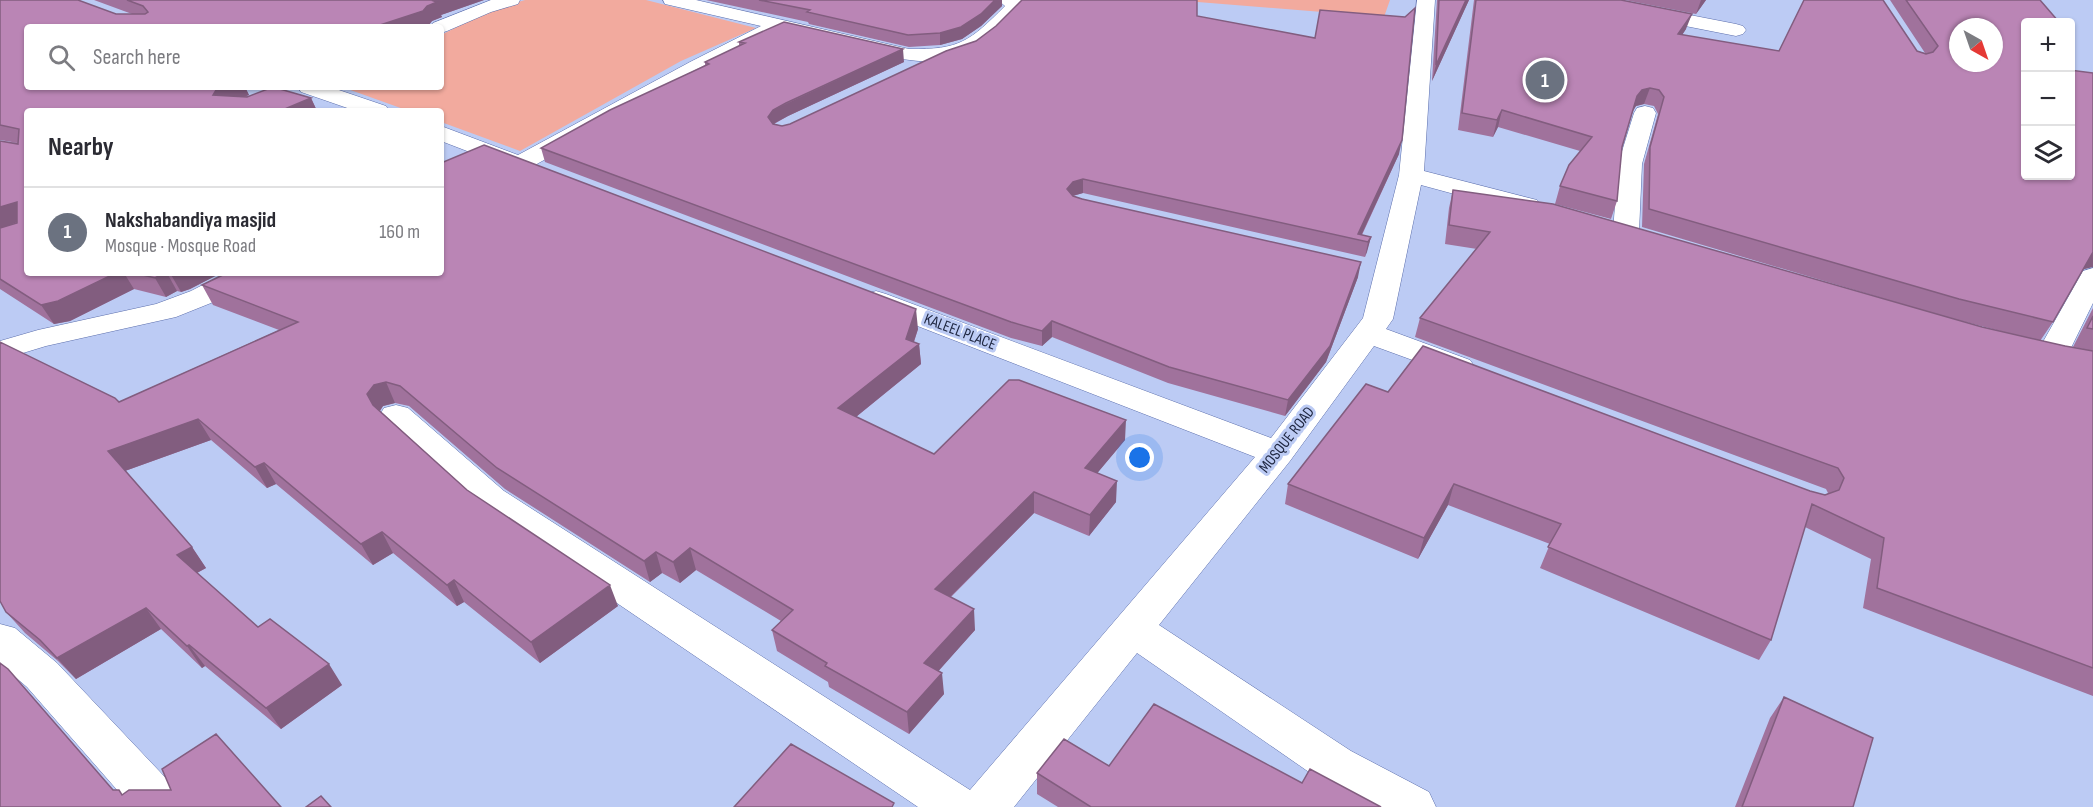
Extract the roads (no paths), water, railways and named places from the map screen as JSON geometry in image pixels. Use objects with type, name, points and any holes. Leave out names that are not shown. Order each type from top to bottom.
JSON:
[{"type":"street","points":[[455,0],[484,8]]},
{"type":"street","points":[[444,25],[484,8],[511,0]]},
{"type":"street","points":[[672,0],[706,3],[909,55],[945,55]]},
{"type":"street","points":[[901,74],[920,63],[970,48],[981,42],[1013,8],[1016,2],[1007,0]]},
{"type":"street","name":"MOSQUE ROAD","points":[[985,807],[1278,453],[1378,319],[1377,271],[1411,175],[1426,0]]},
{"type":"street","points":[[1584,0],[1736,30]]},
{"type":"street","points":[[519,164],[688,71],[781,24]]},
{"type":"street","points":[[306,90],[368,108]]},
{"type":"street","points":[[1626,232],[1630,164],[1645,112]]},
{"type":"street","points":[[444,134],[552,176]]},
{"type":"street","points":[[460,166],[488,152]]},
{"type":"street","points":[[1411,175],[1558,214]]},
{"type":"street","points":[[0,351],[38,339],[165,311],[201,297],[242,276]]},
{"type":"street","points":[[2082,360],[2040,354],[2068,321],[2093,277]]},
{"type":"street","name":"KALEEL PLACE","points":[[854,291],[1278,453]]},
{"type":"street","points":[[1368,333],[1490,379]]},
{"type":"street","points":[[396,416],[491,500],[957,807]]},
{"type":"street","points":[[1133,629],[1335,765],[1412,807]]},
{"type":"street","points":[[0,640],[42,675],[162,807]]},
{"type":"place","name":"Nakshabandiya masjid","points":[[1545,80]]}]
